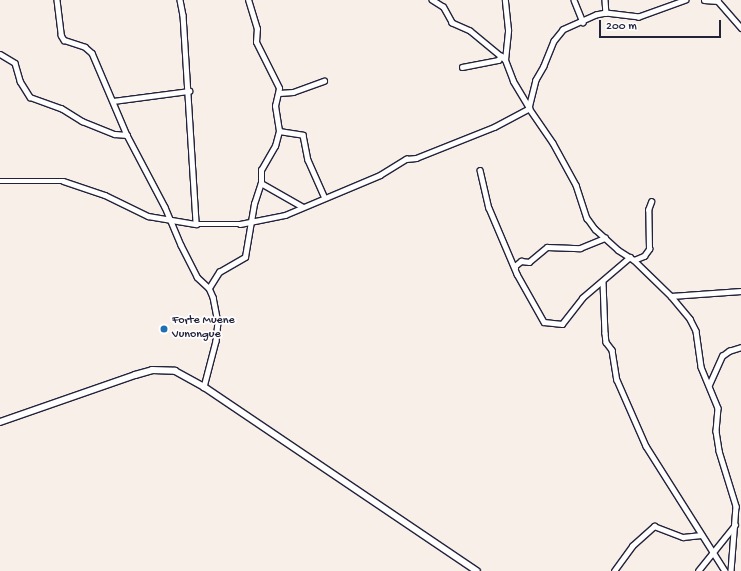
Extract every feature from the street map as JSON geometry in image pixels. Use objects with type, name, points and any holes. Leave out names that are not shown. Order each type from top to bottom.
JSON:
[{"type":"street","points":[[57,0],[61,35],[64,40],[85,48],[92,53],[127,136],[197,277],[209,288],[218,322],[216,341],[204,387]]},
{"type":"street","points":[[180,0],[183,15],[189,91],[196,224]]},
{"type":"street","points":[[209,288],[219,272],[245,257],[251,222],[261,183],[261,170],[275,146],[279,131],[275,106],[279,93],[273,72],[256,42],[257,29],[248,0]]},
{"type":"street","points":[[432,0],[443,7],[452,23],[470,31],[503,58],[513,81],[553,143],[576,185],[587,218],[605,238],[632,259],[671,296],[690,319],[696,331],[701,367],[718,408],[716,440],[736,506],[732,571]]},
{"type":"street","points":[[503,58],[508,30],[506,0]]},
{"type":"street","points":[[574,0],[583,22]]},
{"type":"street","points":[[605,0],[606,13]]},
{"type":"street","points":[[0,181],[66,182],[116,200],[148,216],[169,218],[196,224],[251,222],[285,215],[324,196],[380,175],[406,159],[416,158],[494,127],[529,108],[536,80],[544,66],[554,41],[563,30],[606,13],[639,17],[686,0]]},
{"type":"street","points":[[704,0],[717,1],[741,28]]},
{"type":"street","points":[[0,54],[15,63],[20,81],[30,97],[61,108],[82,121],[115,134],[127,136]]},
{"type":"street","points":[[462,67],[503,58]]},
{"type":"street","points":[[279,93],[293,92],[324,81]]},
{"type":"street","points":[[113,102],[189,91]]},
{"type":"street","points":[[279,131],[303,135],[308,160],[324,196]]},
{"type":"street","points":[[480,170],[489,208],[515,268],[541,318],[547,323],[562,324],[582,298],[632,259],[644,256],[649,249],[648,210],[651,202]]},
{"type":"street","points":[[261,183],[303,207]]},
{"type":"street","points":[[515,268],[521,261],[529,262],[547,247],[580,248],[605,238]]},
{"type":"street","points":[[603,282],[606,342],[612,350],[617,380],[646,446],[701,535],[714,551],[725,571]]},
{"type":"street","points":[[671,296],[741,291]]},
{"type":"street","points":[[709,385],[722,356],[729,351],[741,347]]},
{"type":"street","points":[[0,422],[152,370],[175,371],[204,387],[477,571]]},
{"type":"street","points":[[698,571],[735,525]]},
{"type":"street","points":[[614,571],[632,546],[654,526],[683,537],[701,535]]},
{"type":"place","name":"Forte Muene Vunongue","points":[[164,329]]}]
